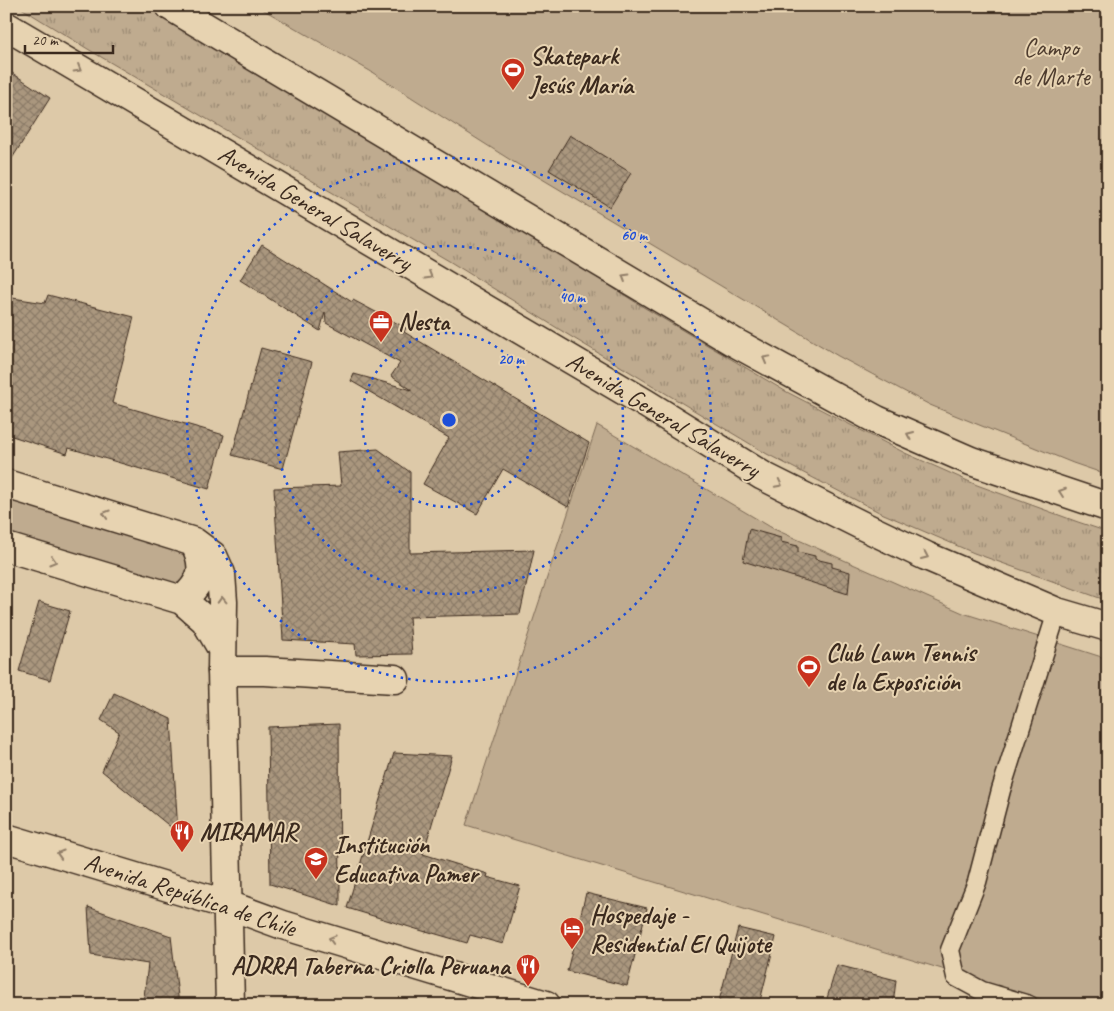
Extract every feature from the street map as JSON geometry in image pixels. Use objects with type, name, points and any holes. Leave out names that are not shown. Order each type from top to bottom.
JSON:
[{"type":"main road","points":[[170,6],[732,341],[877,420],[971,461],[1108,507]]},
{"type":"main road","name":"Avenida General Salaverry","points":[[6,26],[645,403],[763,476],[926,556],[1057,612],[1108,627]]},
{"type":"main road","points":[[6,484],[194,542],[213,556],[221,574],[230,1005]]},
{"type":"main road","points":[[182,600],[192,591],[199,580],[202,567],[200,553],[194,542]]},
{"type":"main road","points":[[6,547],[182,600],[204,620],[222,660]]},
{"type":"main road","points":[[222,660],[265,671],[394,680]]},
{"type":"main road","name":"Avenida República de Chile","points":[[6,838],[228,905],[283,924],[546,1005]]},
{"type":"lane","points":[[1029,1005],[982,991],[956,978],[950,950],[977,882],[1004,781],[1057,612]]},
{"type":"green space","points":[[18,6],[150,6],[463,192],[640,305],[785,391],[905,453],[977,485],[1108,532],[1108,601],[974,553],[879,512],[767,454],[449,261],[96,54]]},
{"type":"green space","name":"Campo de Marte","points":[[257,6],[1108,6],[1108,475],[1073,463],[930,405],[838,356],[512,161],[370,71]]},
{"type":"green space","name":"Club Lawn Tennis de la Exposición","points":[[597,425],[774,529],[963,613],[1108,659],[1108,1005],[1061,1005],[466,825]]},
{"type":"green space","points":[[6,493],[197,555],[180,587],[6,536]]},
{"type":"building","points":[[6,69],[50,98],[6,168]]},
{"type":"building","points":[[570,135],[631,173],[610,207],[549,170]]},
{"type":"building","points":[[262,245],[352,302],[353,300],[406,328],[404,332],[589,443],[568,507],[503,469],[477,514],[423,484],[449,438],[351,381],[354,374],[412,390],[391,376],[400,363],[326,323],[325,312],[320,331],[240,280]]},
{"type":"building","points":[[48,295],[134,317],[112,403],[224,435],[209,489],[69,448],[67,454],[6,434],[6,297],[45,303]]},
{"type":"building","points":[[261,348],[312,362],[283,469],[232,455]]},
{"type":"building","points":[[378,449],[410,472],[410,553],[534,550],[520,614],[409,617],[412,654],[356,655],[355,644],[283,640],[274,488],[341,486],[338,452]]},
{"type":"building","points":[[749,529],[781,538],[781,542],[798,546],[798,552],[815,556],[815,559],[832,563],[832,567],[850,572],[848,594],[743,561]]},
{"type":"building","points":[[39,602],[70,611],[50,680],[19,671]]},
{"type":"building","points":[[114,693],[171,719],[178,833],[102,771],[119,732],[101,720]]},
{"type":"building","points":[[339,724],[340,906],[270,884],[268,727]]},
{"type":"building","points":[[394,753],[452,756],[423,854],[488,874],[487,877],[520,886],[503,944],[470,935],[467,943],[347,908]]},
{"type":"building","points":[[586,893],[647,908],[627,986],[567,971]]},
{"type":"building","points":[[88,907],[171,936],[179,1005],[143,1005],[148,964],[91,955]]},
{"type":"building","points":[[738,928],[776,937],[759,1005],[718,1005]]},
{"type":"building","points":[[837,965],[896,980],[893,1005],[825,1005]]},
{"type":"place","name":"Skatepark Jesús María","points":[[513,91]]},
{"type":"place","name":"Nesta","points":[[381,343]]},
{"type":"place","name":"Club Lawn Tennis de la Exposición","points":[[809,688]]},
{"type":"place","name":"MIRAMAR","points":[[182,853]]},
{"type":"place","name":"Institución Educativa Pamer","points":[[316,880]]},
{"type":"place","name":"Hospedaje - Residential El Quijote","points":[[572,950]]},
{"type":"place","name":"ADRRA Taberna Criolla Peruana","points":[[528,987]]}]
